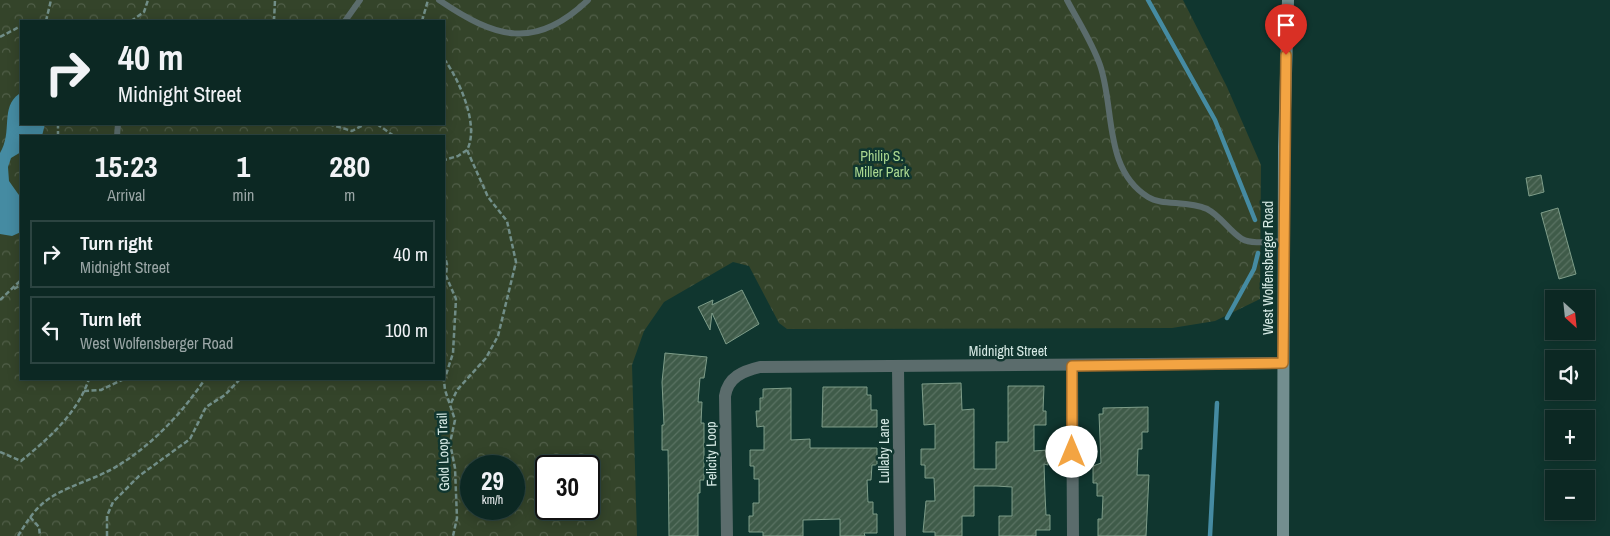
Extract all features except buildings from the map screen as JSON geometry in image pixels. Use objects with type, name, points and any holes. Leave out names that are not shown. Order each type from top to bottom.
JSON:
[{"type":"main road","name":"West Wolfensberger Road","points":[[1283,536],[1284,241],[1288,0]]},
{"type":"street","name":"Midnight Street","points":[[736,376],[760,368],[1283,363]]},
{"type":"street","points":[[1072,366],[1073,536]]},
{"type":"street","name":"Lullaby Lane","points":[[898,367],[900,536]]},
{"type":"street","name":"Felicity Loop","points":[[727,536],[725,396],[726,389],[736,376]]},
{"type":"lane","points":[[346,20],[360,0]]},
{"type":"lane","points":[[440,0],[465,17],[492,30],[520,33],[559,24],[588,0]]},
{"type":"lane","points":[[1067,0],[1100,64],[1107,89],[1115,151],[1124,172],[1132,181],[1150,198],[1160,201],[1184,202],[1209,210],[1243,240],[1284,241]]},
{"type":"path","points":[[46,20],[51,0]]},
{"type":"path","points":[[132,20],[144,12],[148,0]]},
{"type":"path","points":[[274,20],[275,0]]},
{"type":"path","points":[[422,20],[428,0]]},
{"type":"path","points":[[0,37],[20,27]]},
{"type":"path","points":[[445,61],[455,76],[464,99],[471,134],[467,150],[488,197],[508,221],[516,262],[498,336],[486,358],[457,390],[451,403]]},
{"type":"path","points":[[332,125],[352,131],[363,125]]},
{"type":"path","points":[[378,125],[393,135]]},
{"type":"path","points":[[445,160],[458,156],[467,150]]},
{"type":"path","name":"Gold Loop Trail","points":[[445,257],[447,264],[446,276],[456,299],[453,354],[445,378]]},
{"type":"path","points":[[0,300],[20,281]]},
{"type":"path","points":[[9,292],[20,286]]},
{"type":"path","points":[[0,452],[21,461],[54,434],[84,391],[89,380]]},
{"type":"path","points":[[84,391],[101,390],[122,380]]},
{"type":"path","points":[[18,536],[30,517],[45,501],[117,466],[138,452],[170,423],[204,380]]},
{"type":"path","points":[[107,536],[107,516],[113,502],[139,476],[190,439],[206,407],[229,391],[239,380]]},
{"type":"path","name":"Gold Loop Trail","points":[[444,380],[445,390],[451,403],[455,420],[450,443],[455,468],[457,518],[453,536]]},
{"type":"path","points":[[30,517],[39,527],[40,536]]},
{"type":"green space","name":"Philip S. Miller Park","points":[[0,0],[1183,0],[1227,87],[1261,165],[1260,299],[1215,321],[1172,328],[787,329],[779,323],[749,266],[733,262],[664,302],[644,331],[632,365],[637,536],[0,536]]},
{"type":"water","points":[[20,94],[20,125],[45,125],[42,135],[20,135],[20,153],[11,158],[8,167],[9,181],[20,197],[20,232],[12,236],[0,234],[0,153],[6,137],[8,113],[13,99]]},
{"type":"waterway","points":[[1148,0],[1215,120],[1255,220]]},
{"type":"waterway","points":[[1227,318],[1254,269],[1258,253]]},
{"type":"waterway","points":[[1210,536],[1217,403]]},
{"type":"route","points":[[1072,452],[1072,366],[1283,363],[1286,55]]}]
